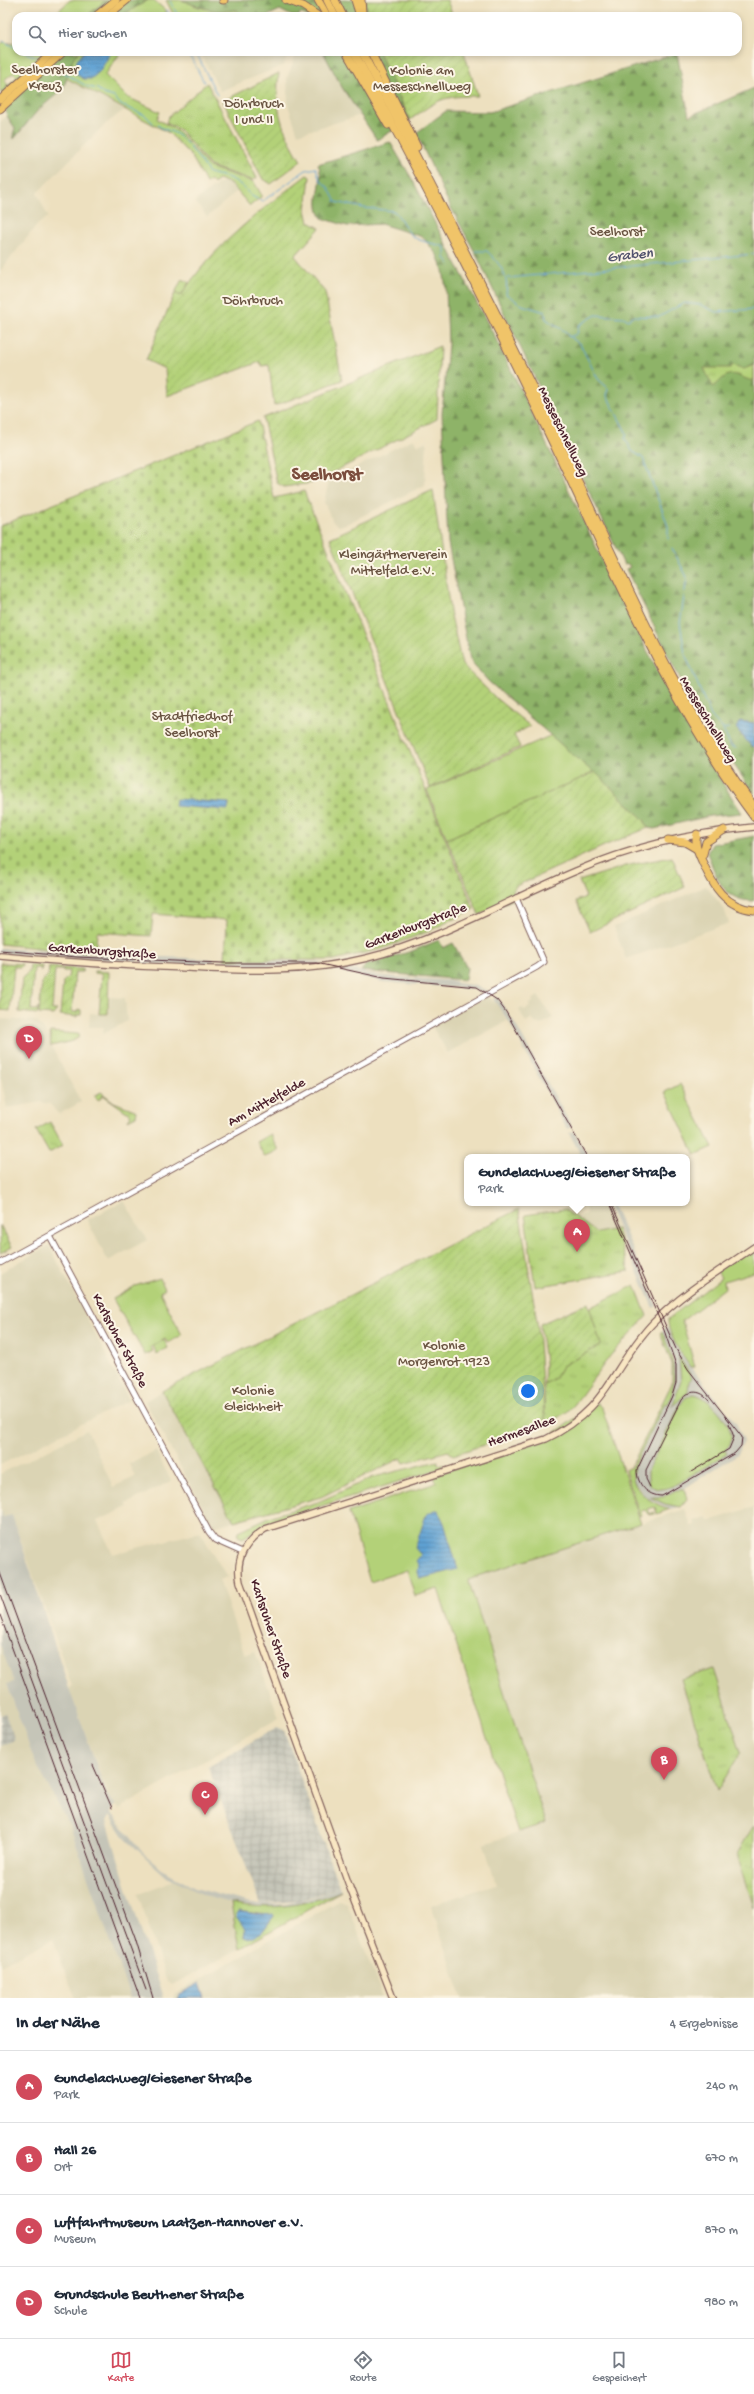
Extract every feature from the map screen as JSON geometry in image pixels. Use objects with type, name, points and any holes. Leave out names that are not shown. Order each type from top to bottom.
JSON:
[{"type":"highway","points":[[101,12],[116,0]]},
{"type":"highway","points":[[286,0],[303,6],[312,12]]},
{"type":"highway","points":[[318,0],[325,12]]},
{"type":"highway","points":[[327,0],[333,12]]},
{"type":"highway","points":[[335,0],[341,12]]},
{"type":"highway","points":[[355,0],[360,12]]},
{"type":"highway","points":[[361,0],[361,12]]},
{"type":"highway","points":[[112,12],[126,1]]},
{"type":"highway","points":[[0,109],[13,92],[52,56]]},
{"type":"highway","points":[[348,56],[381,115],[408,155]]},
{"type":"highway","name":"Messeschnellweg","points":[[356,56],[484,302],[662,669],[702,740],[754,817]]},
{"type":"highway","name":"Messeschnellweg","points":[[364,56],[507,332],[668,667],[708,738],[754,806]]},
{"type":"highway","points":[[373,56],[423,161],[432,186]]},
{"type":"highway","points":[[0,100],[13,92]]},
{"type":"highway","points":[[703,854],[706,842],[724,830]]},
{"type":"highway","points":[[697,834],[697,848],[710,877],[722,895],[739,907],[754,910]]},
{"type":"highway","points":[[697,834],[712,877],[723,893],[740,904],[754,904]]},
{"type":"highway","points":[[668,840],[685,842],[697,848]]},
{"type":"main road","name":"Garkenburgstraße","points":[[0,956],[138,967],[250,971],[304,970],[368,958],[395,950],[448,930],[600,861],[668,840],[697,834],[752,827]]},
{"type":"main road","name":"Hermesallee","points":[[242,1552],[252,1538],[269,1528],[546,1439],[562,1432],[578,1421],[597,1403],[634,1346],[671,1305],[754,1247]]},
{"type":"main road","name":"Karlsruher Straße","points":[[242,1552],[239,1566],[240,1582],[350,1888],[393,1998]]},
{"type":"street","name":"Am Mittelfelde","points":[[0,1263],[544,962],[516,898]]},
{"type":"street","name":"Karlsruher Straße","points":[[50,1236],[209,1532],[215,1540],[242,1552]]},
{"type":"shaded area","points":[[202,56],[287,56],[284,65],[220,91]]},
{"type":"shaded area","points":[[295,56],[325,56],[343,89],[361,115],[298,134],[288,105],[287,78]]},
{"type":"shaded area","points":[[66,78],[124,110],[103,126],[37,193],[48,217],[38,224],[0,271],[0,122],[7,116],[15,128],[13,134],[15,138],[38,110],[63,89]]},
{"type":"shaded area","points":[[221,182],[231,184],[237,191],[207,217],[195,201]]},
{"type":"shaded area","points":[[413,439],[418,445],[427,441],[425,485],[346,524],[339,526],[333,522],[324,502],[329,481]]},
{"type":"shaded area","points":[[706,886],[724,909],[729,923],[626,959],[614,927]]},
{"type":"shaded area","points":[[0,948],[138,957],[137,962],[0,953]]},
{"type":"shaded area","points":[[141,956],[213,959],[216,965],[213,967],[141,964]]},
{"type":"shaded area","points":[[220,961],[305,961],[326,963],[261,967],[220,965]]},
{"type":"shaded area","points":[[349,969],[382,976],[456,981],[456,983],[473,985],[489,991],[484,994],[472,989],[382,982],[339,971]]},
{"type":"shaded area","points":[[487,995],[498,1006],[507,1021],[448,1053],[431,1025]]},
{"type":"shaded area","points":[[538,996],[553,1018],[540,1025],[538,1023],[536,1024],[532,1018],[526,1022],[519,1010],[522,1007],[524,1010],[530,1007],[529,1005],[533,1002],[532,1000]]},
{"type":"shaded area","points":[[110,997],[125,998],[127,1021],[103,1034],[104,1027],[89,1027],[90,1013],[109,1015]]},
{"type":"shaded area","points":[[497,997],[513,1020],[572,1127],[567,1129],[509,1022],[493,999]]},
{"type":"shaded area","points":[[0,1019],[37,1021],[50,1039],[51,1046],[81,1102],[59,1114],[50,1104],[41,1102],[7,1108],[0,1073]]},
{"type":"shaded area","points":[[574,1131],[586,1154],[580,1154],[569,1133]]},
{"type":"shaded area","points":[[124,1201],[147,1240],[108,1261],[87,1220]]},
{"type":"shaded area","points":[[584,1206],[606,1206],[617,1229],[597,1233],[577,1218],[587,1213]]},
{"type":"shaded area","points":[[608,1206],[613,1206],[625,1231],[657,1306],[653,1308]]},
{"type":"shaded area","points":[[49,1245],[129,1400],[0,1465],[0,1273]]},
{"type":"shaded area","points":[[667,1327],[680,1353],[736,1423],[744,1440],[738,1454],[685,1488],[687,1499],[680,1507],[670,1509],[645,1497],[634,1482],[633,1470],[665,1402],[668,1403],[674,1387],[674,1360],[662,1331]]},
{"type":"shaded area","points":[[162,1391],[234,1521],[213,1527],[145,1401]]},
{"type":"shaded area","points":[[87,1430],[113,1487],[135,1477],[129,1464],[156,1451],[171,1481],[126,1504],[128,1507],[97,1521],[113,1554],[200,1532],[227,1577],[219,1580],[245,1655],[255,1651],[279,1718],[119,1809],[108,1794],[69,1688],[72,1686],[12,1515],[3,1517],[0,1511],[0,1474]]},
{"type":"shaded area","points":[[754,1507],[754,1998],[462,1998],[431,1905],[496,1884],[484,1844],[518,1833],[438,1589],[685,1509],[691,1526],[695,1525],[694,1521],[707,1517],[709,1521]]},
{"type":"shaded area","points":[[0,1511],[3,1517],[12,1515],[69,1688],[107,1794],[116,1805],[111,1812],[143,1853],[169,1874],[195,1888],[246,1902],[261,1904],[285,1904],[311,1898],[339,1887],[341,1891],[298,1905],[269,1908],[238,1905],[208,1897],[167,1877],[126,1839],[110,1815],[107,1821],[163,1998],[130,1998],[71,1829],[34,1760],[7,1684],[14,1682],[0,1645]]},
{"type":"shaded area","points":[[0,1645],[14,1682],[7,1685],[34,1760],[71,1829],[130,1998],[76,1998],[68,1981],[53,1939],[0,1965]]},
{"type":"shaded area","points":[[5,1713],[15,1740],[0,1746],[0,1715]]},
{"type":"shaded area","points":[[277,1727],[284,1730],[339,1887],[300,1901],[261,1904],[208,1767]]},
{"type":"shaded area","points":[[174,1880],[208,1897],[231,1903],[239,1949],[172,1985],[167,1982],[138,1894]]},
{"type":"shaded area","points":[[340,1900],[347,1903],[383,1998],[174,1998],[176,1993]]},
{"type":"green space","points":[[70,0],[106,0],[92,12],[57,12]]},
{"type":"green space","points":[[106,0],[148,0],[128,12],[92,12]]},
{"type":"green space","points":[[148,0],[154,0],[167,12],[128,12]]},
{"type":"green space","points":[[166,0],[182,0],[199,7],[237,10],[238,12],[172,12]]},
{"type":"green space","points":[[182,0],[366,0],[368,12],[284,12],[280,10],[276,12],[238,12],[237,10],[215,11],[196,6]]},
{"type":"green space","points":[[366,0],[447,0],[452,12],[368,12]]},
{"type":"green space","points":[[3,42],[12,43],[12,56],[41,56],[17,77],[13,73],[4,80],[8,85],[0,93],[0,45]]},
{"type":"green space","name":"Seelhorster Kreuz","points":[[41,56],[75,56],[63,89],[38,110],[14,139],[13,134],[15,128],[7,116],[2,91]]},
{"type":"green space","points":[[118,56],[105,75],[127,97],[160,112],[157,119],[178,131],[209,167],[254,182],[261,194],[261,197],[250,206],[231,184],[218,179],[214,184],[211,180],[206,183],[192,157],[169,133],[66,78],[74,57]]},
{"type":"green space","points":[[325,56],[381,56],[410,120],[377,140],[343,89]]},
{"type":"green space","name":"Kolonie am Messeschnellweg","points":[[381,56],[465,56],[478,96],[456,97],[441,100],[410,120]]},
{"type":"green space","name":"Seelhorst","points":[[667,56],[678,56],[689,116],[754,88],[754,794],[713,734],[676,671],[626,569],[630,567],[628,564],[624,565],[477,256],[450,206],[416,133],[446,111],[490,112]]},
{"type":"green space","name":"Döhrbruch I und II","points":[[279,73],[278,98],[281,119],[284,129],[301,161],[271,184],[262,178],[223,101]]},
{"type":"green space","points":[[207,83],[257,178],[252,180],[210,166],[179,129],[166,123],[168,117]]},
{"type":"green space","points":[[390,142],[412,179],[499,345],[609,574],[606,575],[608,579],[610,577],[640,638],[689,727],[742,813],[710,816],[654,829],[648,828],[644,820],[610,787],[488,681],[470,660],[448,543],[442,414],[448,344],[446,288],[443,270],[437,255],[423,237],[381,224],[347,226],[322,218],[319,212],[318,198],[320,171],[318,164]]},
{"type":"green space","name":"Döhrbruch","points":[[307,175],[310,177],[306,210],[309,222],[320,228],[295,256],[325,292],[342,380],[274,406],[269,365],[262,366],[260,362],[167,396],[165,369],[146,360],[175,293],[181,296],[193,278],[222,245],[255,215]]},
{"type":"green space","points":[[182,279],[189,282],[181,296],[175,293]]},
{"type":"green space","points":[[440,346],[437,419],[312,483],[284,487],[277,483],[263,418]]},
{"type":"green space","points":[[733,365],[744,369],[754,365],[754,380],[733,374],[724,377],[713,387],[704,368],[730,368]]},
{"type":"green space","name":"Stadtfriedhof Seelhorst","points":[[258,421],[274,498],[304,491],[474,909],[427,932],[381,949],[334,960],[225,960],[227,920],[153,914],[151,936],[97,932],[96,946],[87,945],[86,953],[0,944],[0,526]]},
{"type":"green space","name":"Kleingärtnerverein Mittelfeld e.V.","points":[[433,490],[450,611],[462,665],[498,700],[530,726],[514,735],[520,747],[430,788],[330,538]]},
{"type":"green space","points":[[552,735],[595,772],[447,839],[427,790]]},
{"type":"green space","points":[[595,772],[644,820],[648,828],[604,846],[516,886],[513,891],[516,898],[479,915],[447,839]]},
{"type":"green space","points":[[754,836],[754,901],[743,900],[735,897],[722,886],[707,853],[712,844]]},
{"type":"green space","points":[[672,857],[685,887],[590,932],[576,901],[586,897],[579,881],[629,865]]},
{"type":"green space","points":[[439,940],[443,948],[453,943],[467,968],[465,980],[361,971],[366,965],[412,951]]},
{"type":"green space","points":[[0,963],[22,964],[21,967],[14,967],[10,1011],[0,1010]]},
{"type":"green space","points":[[30,965],[42,966],[41,971],[40,968],[34,968],[31,1010],[37,1010],[38,1007],[38,1014],[19,1012],[22,978],[29,972]]},
{"type":"green space","points":[[49,967],[62,968],[62,970],[55,970],[52,1010],[57,1010],[53,1015],[39,1014],[42,981],[48,976]]},
{"type":"green space","points":[[63,968],[83,969],[82,972],[75,972],[72,1012],[77,1012],[78,1009],[81,1010],[81,1015],[77,1015],[77,1017],[60,1015],[63,982],[68,977],[69,971],[63,971]]},
{"type":"green space","points":[[94,971],[109,972],[108,1014],[99,1014],[102,974],[94,973]]},
{"type":"green space","points":[[50,1032],[79,1034],[79,1037],[73,1041],[51,1046]]},
{"type":"green space","points":[[680,1084],[713,1147],[695,1155],[665,1092]]},
{"type":"green space","points":[[101,1092],[114,1102],[137,1111],[136,1116],[128,1120],[131,1115],[103,1095],[99,1100],[94,1096]]},
{"type":"green space","points":[[50,1122],[63,1145],[49,1153],[36,1130]]},
{"type":"green space","points":[[270,1134],[278,1150],[265,1157],[256,1142]]},
{"type":"green space","name":"Kolonie Morgenrot 1923","points":[[519,1209],[538,1328],[545,1425],[453,1455],[448,1451],[404,1463],[401,1458],[321,1497],[234,1521],[162,1391]]},
{"type":"green space","points":[[564,1209],[597,1233],[617,1229],[629,1271],[535,1287],[525,1215]]},
{"type":"green space","points":[[0,1225],[12,1247],[0,1253]]},
{"type":"green space","points":[[754,1247],[754,1272],[724,1281],[725,1288],[682,1321],[695,1367],[690,1367],[672,1338],[668,1325],[668,1319],[721,1278],[717,1271]]},
{"type":"green space","points":[[160,1278],[165,1289],[160,1292],[182,1335],[168,1343],[165,1339],[151,1347],[153,1351],[145,1355],[113,1299],[135,1286]]},
{"type":"green space","points":[[635,1285],[647,1316],[610,1356],[574,1405],[567,1412],[545,1425],[544,1384],[555,1378],[562,1366],[601,1345],[589,1308]]},
{"type":"green space","points":[[588,1303],[601,1345],[562,1366],[555,1378],[544,1384],[545,1363],[540,1324]]},
{"type":"green space","points":[[662,1331],[674,1367],[674,1385],[668,1404],[665,1403],[634,1466],[633,1474],[634,1482],[643,1494],[663,1507],[670,1509],[657,1514],[655,1507],[648,1509],[650,1514],[654,1512],[655,1514],[650,1515],[645,1510],[641,1511],[642,1515],[640,1516],[625,1470],[631,1467],[672,1383],[672,1364],[660,1333]]},
{"type":"green space","points":[[164,1340],[168,1348],[157,1354],[153,1346]]},
{"type":"green space","points":[[679,1357],[692,1378],[689,1381],[688,1392],[672,1407],[681,1381]]},
{"type":"green space","points":[[693,1394],[700,1396],[715,1408],[728,1426],[731,1435],[730,1443],[725,1450],[727,1454],[673,1486],[662,1489],[653,1487],[648,1481],[648,1470],[680,1405],[685,1398]]},
{"type":"green space","points":[[597,1403],[602,1408],[641,1523],[468,1579],[546,1823],[518,1832],[438,1589],[415,1596],[407,1570],[370,1582],[349,1512],[436,1483],[434,1475],[546,1439]]},
{"type":"green space","points":[[438,1461],[438,1465],[443,1465],[442,1468],[267,1523],[243,1538],[238,1536],[239,1531],[269,1517],[318,1502],[374,1477]]},
{"type":"green space","points":[[676,1490],[684,1490],[687,1499],[680,1507],[665,1504],[650,1497],[663,1497]]},
{"type":"green space","points":[[714,1669],[741,1752],[717,1791],[681,1679]]},
{"type":"green space","points":[[754,1825],[754,1908],[737,1854]]},
{"type":"green space","points":[[341,1891],[239,1949],[231,1903],[259,1907],[287,1906]],"holes":[[[239,1911],[274,1916],[262,1932],[244,1937],[245,1929]]]},
{"type":"water","points":[[80,56],[109,56],[100,71],[91,79],[84,79],[74,73],[77,60]]},
{"type":"water","points":[[740,721],[754,723],[754,747],[751,746],[736,728]]},
{"type":"water","points":[[176,799],[229,803],[228,810],[175,806]]},
{"type":"water","points":[[434,1510],[438,1510],[444,1523],[458,1569],[420,1579],[418,1572],[419,1565],[416,1561],[421,1555],[415,1548],[426,1515]]},
{"type":"water","points":[[239,1911],[261,1915],[273,1914],[274,1916],[262,1932],[249,1939],[244,1937],[245,1929],[236,1916]]},
{"type":"water","points":[[200,1983],[205,1998],[178,1998],[180,1994]]},
{"type":"waterway","points":[[170,1],[176,12]]},
{"type":"waterway","points":[[3,41],[12,46]]},
{"type":"waterway","points":[[33,56],[40,59]]},
{"type":"waterway","points":[[190,56],[204,82]]},
{"type":"waterway","points":[[198,56],[217,95]]},
{"type":"waterway","points":[[53,66],[88,87],[98,89],[103,94],[114,97],[121,105],[145,115],[153,123]]},
{"type":"waterway","points":[[158,125],[179,135],[209,173],[235,181],[250,195],[263,201],[275,192]]},
{"type":"waterway","points":[[299,175],[306,170],[316,168],[320,180],[328,187],[336,202],[364,208],[394,211],[413,237],[421,241],[445,247],[445,258],[450,265]]},
{"type":"waterway","points":[[277,191],[298,176]]},
{"type":"waterway","points":[[475,251],[487,251],[500,265],[505,275],[507,287],[506,294],[522,305],[545,312],[546,319],[566,332],[569,337],[577,334],[579,325],[596,315],[624,317],[628,320],[633,316],[659,317],[684,303],[701,305],[716,312],[754,309]]},
{"type":"waterway","name":"Graben","points":[[508,278],[754,254]]},
{"type":"waterway","points":[[570,337],[580,344],[598,379],[608,388],[607,396],[627,434],[625,438],[632,451],[643,458],[668,526],[668,539]]},
{"type":"waterway","points":[[672,548],[687,577],[680,623],[685,654],[711,716],[723,729],[729,728]]},
{"type":"waterway","points":[[723,730],[731,746],[736,748]]},
{"type":"tram line","points":[[0,950],[77,957],[222,963],[316,963],[384,978],[477,987],[497,1000],[506,1012],[585,1154]]},
{"type":"tram line","points":[[610,1206],[664,1330],[676,1365],[676,1383],[672,1396],[637,1470],[637,1475],[644,1488],[652,1494],[662,1496],[735,1453],[741,1446],[742,1437],[688,1369],[676,1349],[612,1206]]},
{"type":"tram line","points":[[650,1487],[646,1479],[646,1470],[681,1400],[684,1396],[695,1392],[703,1394],[709,1400]]},
{"type":"tram line","points":[[691,1472],[729,1449],[734,1437],[729,1424]]},
{"type":"railway","points":[[0,1573],[135,1938],[153,1998]]},
{"type":"railway","points":[[0,1594],[146,1990]]},
{"type":"railway","points":[[0,1615],[140,1998]]},
{"type":"railway","points":[[93,1765],[112,1808]]},
{"type":"place","name":"Grundschule Beuthener Straße","points":[[29,1059]]},
{"type":"place","name":"Gundelachweg/Giesener Straße","points":[[577,1252]]},
{"type":"place","name":"Hall 26","points":[[664,1780]]},
{"type":"place","name":"Luftfahrtmuseum Laatzen-Hannover e.V.","points":[[205,1815]]},
{"type":"district","name":"Seelhorst","points":[[327,475]]},
{"type":"park label","name":"Kolonie Gleichheit","points":[[253,1400]]}]
